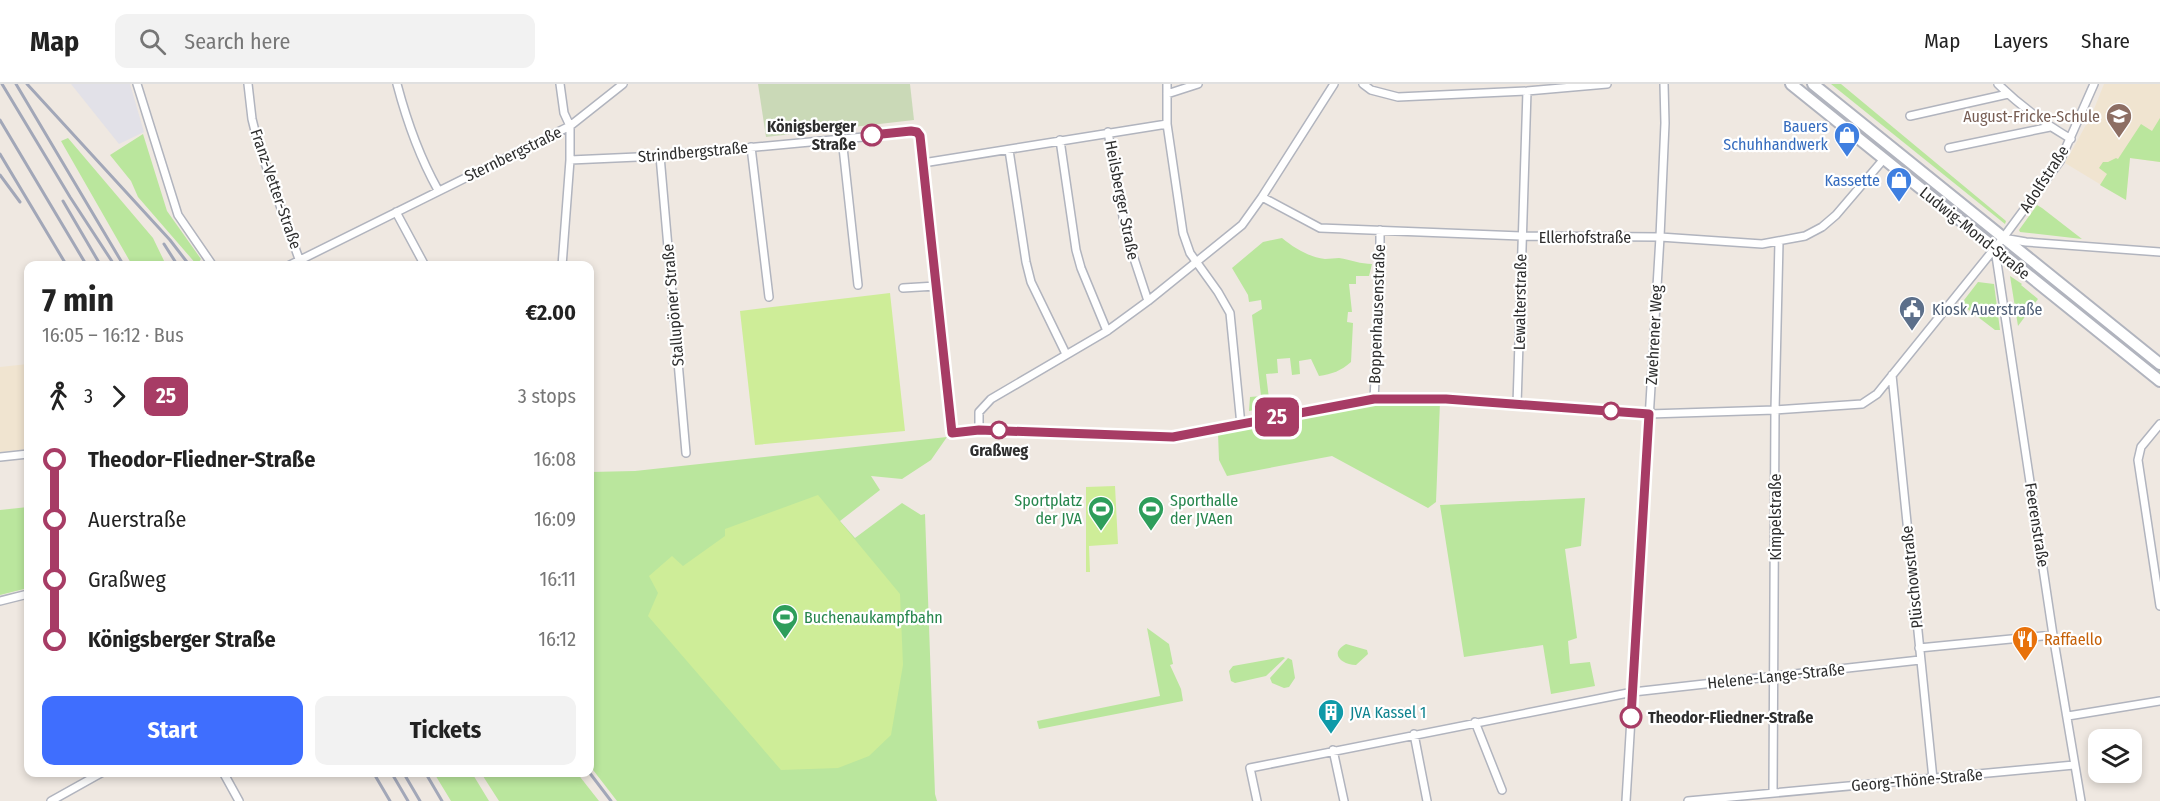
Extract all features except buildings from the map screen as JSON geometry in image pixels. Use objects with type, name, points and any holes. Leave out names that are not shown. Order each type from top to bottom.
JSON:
[{"type":"main road","name":"Ludwig-Mond-Straße","points":[[1791,84],[2160,381]]},
{"type":"main road","name":"Ludwig-Mond-Straße","points":[[1813,84],[2160,364]]},
{"type":"street","points":[[137,84],[178,215],[210,261]]},
{"type":"street","name":"Franz-Vetter-Straße","points":[[248,84],[252,119],[258,143],[299,259]]},
{"type":"street","points":[[398,84],[406,121],[422,160],[438,190]]},
{"type":"street","points":[[560,84],[564,113],[570,126],[570,159],[562,261]]},
{"type":"street","name":"Sternbergstraße","points":[[296,261],[570,126],[623,84]]},
{"type":"street","points":[[1167,84],[1167,124],[1183,233],[1190,253],[1230,313],[1241,425]]},
{"type":"street","points":[[1167,94],[1197,84]]},
{"type":"street","points":[[979,430],[979,412],[991,399],[1107,331],[1242,225],[1334,84]]},
{"type":"street","points":[[1363,84],[1371,90],[1398,97],[1527,91],[1607,84]]},
{"type":"street","name":"Zwehrener Weg","points":[[1626,801],[1660,237],[1665,123],[1664,84]]},
{"type":"street","points":[[1998,84],[2050,127],[2071,139]]},
{"type":"street","name":"Adolfstraße","points":[[936,286],[952,433],[979,430],[1173,437],[1374,399],[1446,399],[1649,414],[1775,410],[1862,404],[1877,394],[1995,249],[2049,177],[2071,139],[2094,84]]},
{"type":"street","name":"Lewalterstraße","points":[[1517,405],[1527,91]]},
{"type":"street","points":[[1910,116],[2008,94]]},
{"type":"street","points":[[903,288],[936,286],[923,163],[1167,124]]},
{"type":"street","points":[[1950,148],[2050,127]]},
{"type":"street","name":"Strindbergstraße","points":[[570,159],[660,156],[911,131],[917,132],[920,136],[923,163]]},
{"type":"street","name":"Heilsberger Straße","points":[[1108,132],[1126,234],[1148,301]]},
{"type":"street","points":[[842,138],[858,285]]},
{"type":"street","points":[[1060,140],[1076,250],[1107,331]]},
{"type":"street","points":[[751,147],[769,297]]},
{"type":"street","points":[[1009,150],[1031,282],[1066,354]]},
{"type":"street","name":"Stallupöner Straße","points":[[660,156],[686,453]]},
{"type":"street","name":"Ellerhofstraße","points":[[1262,197],[1320,228],[1521,236],[1660,237],[1752,244],[1779,242],[1805,236],[1822,227],[1836,215],[1883,160]]},
{"type":"street","points":[[396,212],[422,261]]},
{"type":"street","name":"Boppenhausenstraße","points":[[1374,399],[1380,230]]},
{"type":"street","points":[[2003,238],[2026,242],[2160,252]]},
{"type":"street","name":"Kimpelstraße","points":[[1773,792],[1775,410],[1779,242]]},
{"type":"street","name":"Feerenstraße","points":[[1995,249],[2053,635],[2081,801]]},
{"type":"street","name":"Plüschowstraße","points":[[1892,375],[1933,779]]},
{"type":"street","points":[[2160,424],[2141,447],[2138,460],[2160,606]]},
{"type":"street","points":[[0,457],[24,454]]},
{"type":"street","points":[[0,601],[24,595]]},
{"type":"street","points":[[1919,648],[2053,635]]},
{"type":"street","name":"Helene-Lange-Straße","points":[[1633,692],[1920,660]]},
{"type":"street","points":[[1257,801],[1250,768],[1633,692]]},
{"type":"street","points":[[2068,716],[2160,701]]},
{"type":"street","points":[[1475,722],[1502,790]]},
{"type":"street","points":[[1414,734],[1427,801]]},
{"type":"street","points":[[1334,750],[1344,801]]},
{"type":"street","name":"Georg-Thöne-Straße","points":[[1688,801],[2074,765]]},
{"type":"street","points":[[51,801],[94,777]]},
{"type":"street","points":[[226,777],[239,801]]},
{"type":"shaded area","points":[[71,84],[130,84],[144,132],[119,144]]},
{"type":"shaded area","name":"August-Fricke-Schule","points":[[2104,84],[2160,84],[2160,162],[2130,158],[2126,200],[2065,163],[2092,114]]},
{"type":"shaded area","points":[[24,364],[24,449],[0,452],[0,367]]},
{"type":"green space","points":[[758,84],[910,84],[914,120],[766,137]]},
{"type":"green space","points":[[1831,84],[1841,84],[2006,221],[2005,224]]},
{"type":"green space","points":[[2160,118],[2160,162],[2130,158],[2126,200],[2100,185],[2107,174],[2099,168],[2103,162],[2118,159],[2141,124],[2152,131]]},
{"type":"green space","points":[[143,134],[167,211],[201,259],[200,261],[194,261],[138,197],[131,181],[110,155]]},
{"type":"green space","points":[[68,138],[153,238],[164,261],[130,261],[61,141]]},
{"type":"green space","points":[[2037,205],[2082,239],[2020,232],[2019,230]]},
{"type":"green space","points":[[1282,238],[1297,249],[1313,256],[1372,264],[1369,276],[1356,276],[1356,284],[1349,284],[1352,312],[1348,312],[1347,322],[1353,323],[1351,362],[1336,372],[1319,376],[1311,359],[1299,361],[1300,374],[1292,375],[1290,358],[1277,359],[1278,373],[1266,374],[1270,407],[1249,411],[1250,397],[1261,396],[1252,315],[1262,309],[1261,300],[1249,302],[1248,295],[1232,268],[1263,242]]},
{"type":"green space","points":[[2024,261],[2160,370],[2160,374],[2022,263]]},
{"type":"green space","points":[[2010,276],[2038,299],[2018,326]]},
{"type":"green space","points":[[1978,282],[1994,284],[2000,330],[1995,330],[1961,304]]},
{"type":"green space","points":[[890,293],[905,431],[755,445],[740,311]]},
{"type":"green space","points":[[1375,402],[1440,402],[1436,502],[1428,508],[1332,456],[1227,476],[1219,460],[1218,433]]},
{"type":"green space","points":[[947,437],[931,460],[902,479],[871,476],[880,490],[840,521],[855,538],[902,503],[921,515],[925,514],[937,801],[617,801],[594,771],[594,472],[635,471]]},
{"type":"green space","name":"Sportplatz der JVA","points":[[1115,486],[1118,544],[1089,546],[1090,572],[1086,572],[1086,487]]},
{"type":"green space","name":"Buchenaukampfbahn","points":[[818,495],[900,594],[903,665],[891,735],[869,756],[838,768],[781,770],[648,616],[658,593],[649,576],[672,556],[683,566],[725,536],[725,529]]},
{"type":"green space","points":[[1585,498],[1581,546],[1565,549],[1577,638],[1568,641],[1570,664],[1590,662],[1595,686],[1551,694],[1543,645],[1464,657],[1440,505]]},
{"type":"green space","points":[[24,507],[24,589],[0,595],[0,510]]},
{"type":"green space","points":[[1147,628],[1169,644],[1173,664],[1170,665],[1181,689],[1183,701],[1039,729],[1037,721],[1160,696]]},
{"type":"green space","points":[[1346,644],[1367,650],[1368,654],[1356,665],[1346,663],[1339,658],[1338,651]]},
{"type":"green space","points":[[1285,658],[1266,676],[1235,683],[1231,681],[1229,671],[1233,666]]},
{"type":"green space","points":[[1288,658],[1292,660],[1295,678],[1289,687],[1284,688],[1272,683],[1270,678]]},
{"type":"green space","points":[[436,777],[474,777],[489,801],[451,801]]},
{"type":"green space","points":[[484,777],[580,777],[599,801],[499,801]]},
{"type":"railway","points":[[2,84],[112,261]]},
{"type":"railway","points":[[16,84],[121,261]]},
{"type":"railway","points":[[27,84],[170,240],[186,261]]},
{"type":"railway","points":[[0,120],[84,261]]},
{"type":"railway","points":[[0,154],[64,261]]},
{"type":"railway","points":[[0,175],[20,202]]},
{"type":"railway","points":[[63,201],[98,261]]},
{"type":"railway","points":[[164,244],[175,261]]},
{"type":"railway","points":[[376,777],[390,801]]},
{"type":"railway","points":[[394,777],[408,801]]},
{"type":"railway","points":[[406,777],[420,801]]},
{"type":"railway","points":[[428,777],[442,801]]},
{"type":"railway","points":[[593,777],[611,801]]},
{"type":"bus line","name":"25","points":[[872,135],[911,131],[917,132],[920,136],[952,433],[979,430],[1173,437],[1374,399],[1446,399],[1649,414],[1631,717]]},
{"type":"place","name":"Königsberger Straße","points":[[872,135]]},
{"type":"place","name":"August-Fricke-Schule","points":[[2119,139]]},
{"type":"place","name":"Bauers Schuhhandwerk","points":[[1847,158]]},
{"type":"place","name":"Kassette","points":[[1899,203]]},
{"type":"place","name":"Kiosk Auerstraße","points":[[1912,332]]},
{"type":"place","name":"Graßweg","points":[[999,430]]},
{"type":"place","name":"Sportplatz der JVA","points":[[1101,532]]},
{"type":"place","name":"Sporthalle der JVAen","points":[[1151,532]]},
{"type":"place","name":"Buchenaukampfbahn","points":[[785,640]]},
{"type":"place","name":"Raffaello","points":[[2025,662]]},
{"type":"place","name":"Theodor-Fliedner-Straße","points":[[1631,717]]},
{"type":"place","name":"JVA Kassel 1","points":[[1331,735]]}]
